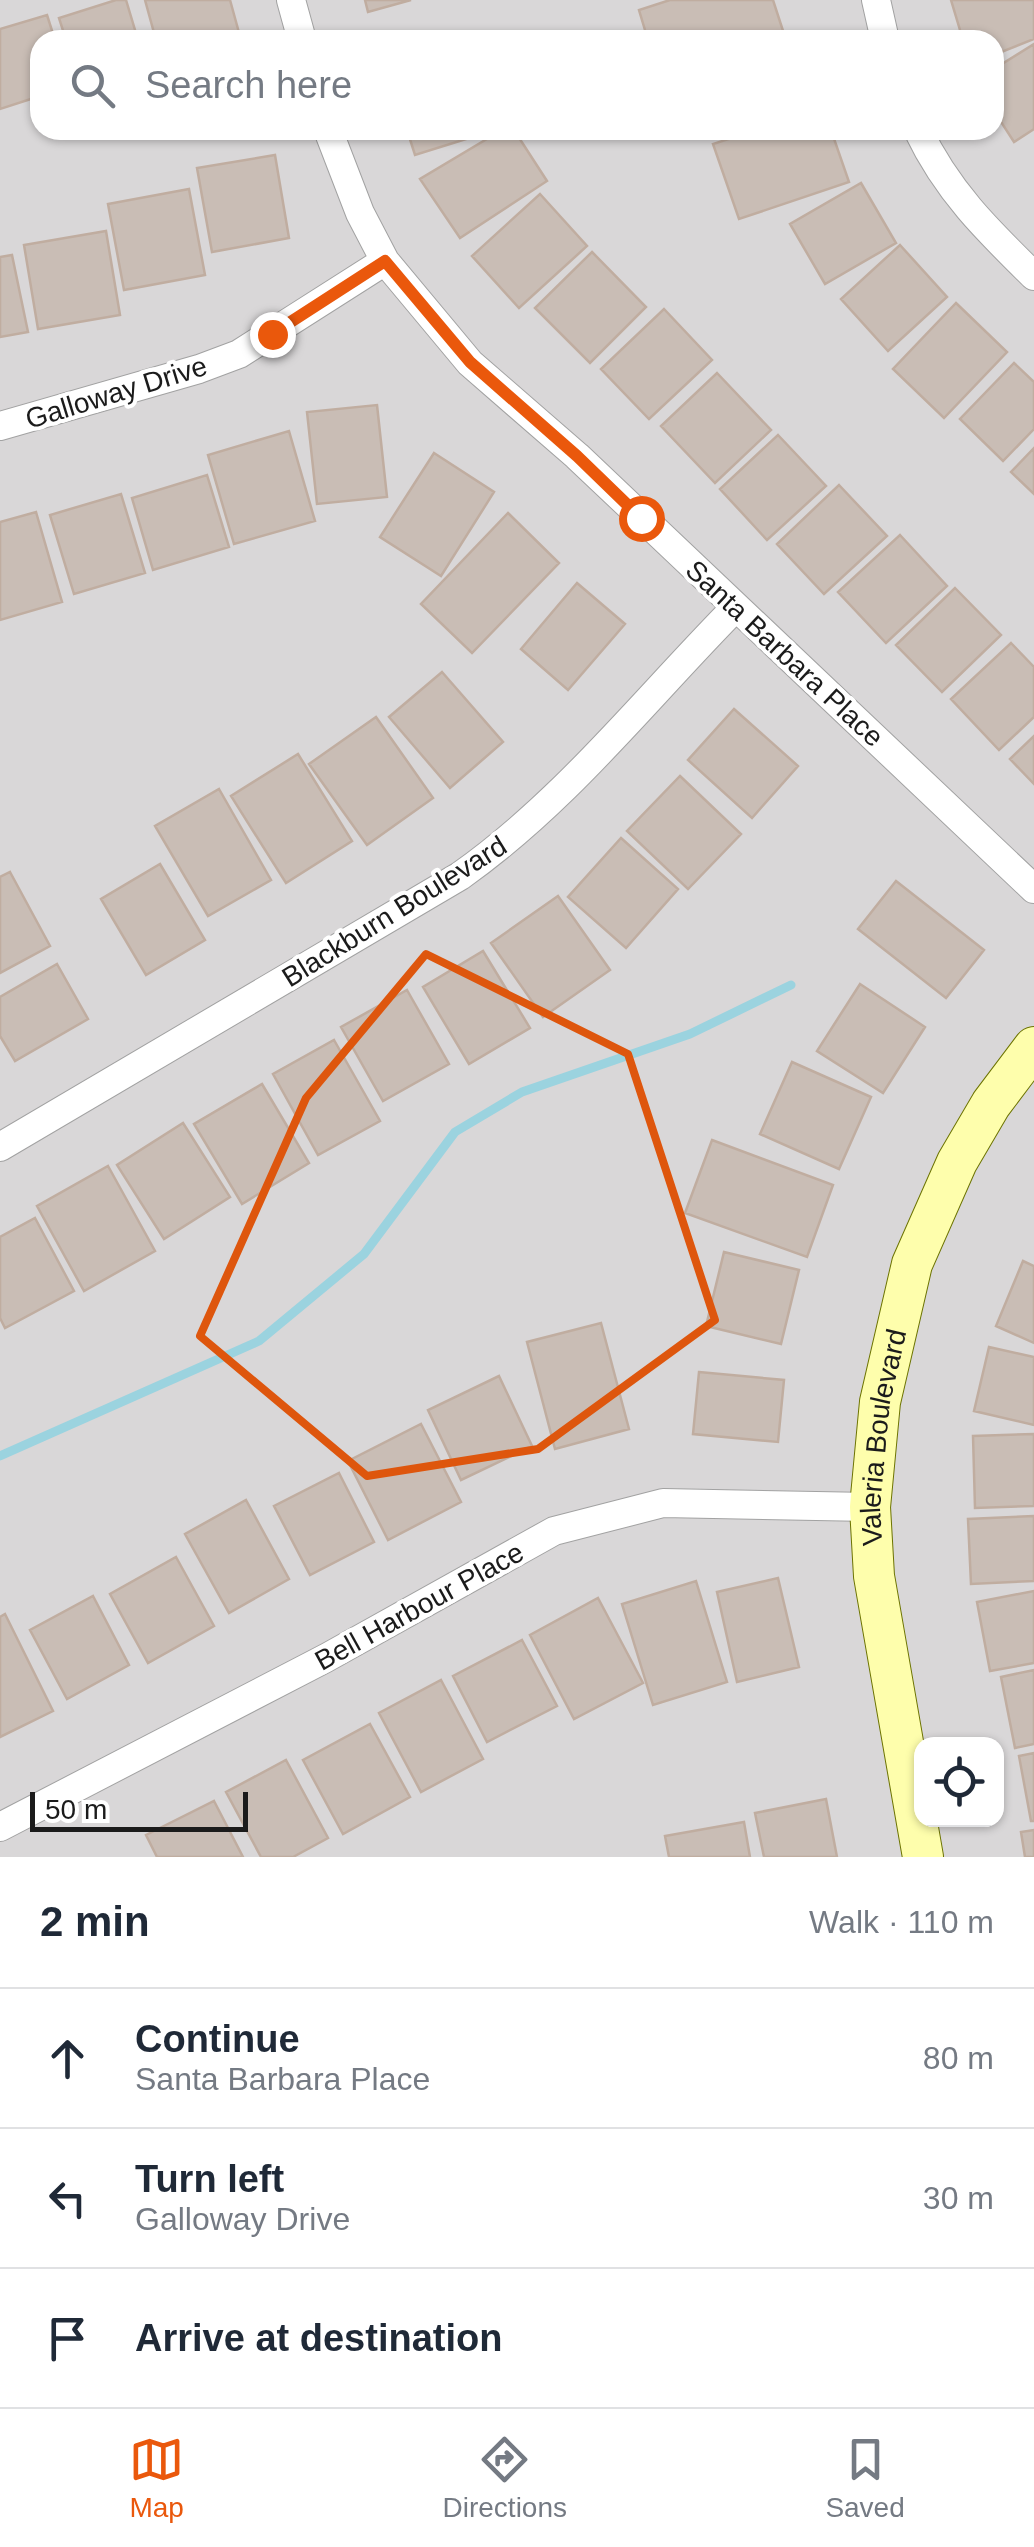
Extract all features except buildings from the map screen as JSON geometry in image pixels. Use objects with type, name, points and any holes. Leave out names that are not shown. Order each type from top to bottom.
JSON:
[{"type":"street","points":[[291,0],[299,30]]},
{"type":"street","points":[[876,0],[884,30]]},
{"type":"street","name":"Santa Barbara Place","points":[[332,140],[360,213],[385,261],[470,362],[577,456],[1034,889]]},
{"type":"street","points":[[923,140],[972,215],[1034,276]]},
{"type":"street","name":"Galloway Drive","points":[[0,426],[199,369],[238,354],[385,261]]},
{"type":"street","name":"Blackburn Boulevard","points":[[0,1147],[444,886],[499,848],[566,787],[736,608]]},
{"type":"street","name":"Valeria Boulevard","points":[[923,1857],[874,1576],[870,1507],[880,1402],[912,1264],[957,1162],[991,1104],[1034,1047]]},
{"type":"street","name":"Bell Harbour Place","points":[[0,1827],[326,1658],[554,1531],[663,1503],[870,1507]]},
{"type":"highlighted area","points":[[426,954],[628,1054],[715,1320],[538,1449],[367,1476],[200,1336],[306,1098]]},
{"type":"shaded area","points":[[0,0],[1034,0],[1034,1857],[0,1857]]},
{"type":"waterway","points":[[0,1456],[259,1341],[364,1254],[455,1132],[522,1092],[690,1034],[791,985]]},
{"type":"route","points":[[272,334],[385,261],[470,362],[641,518]]}]
